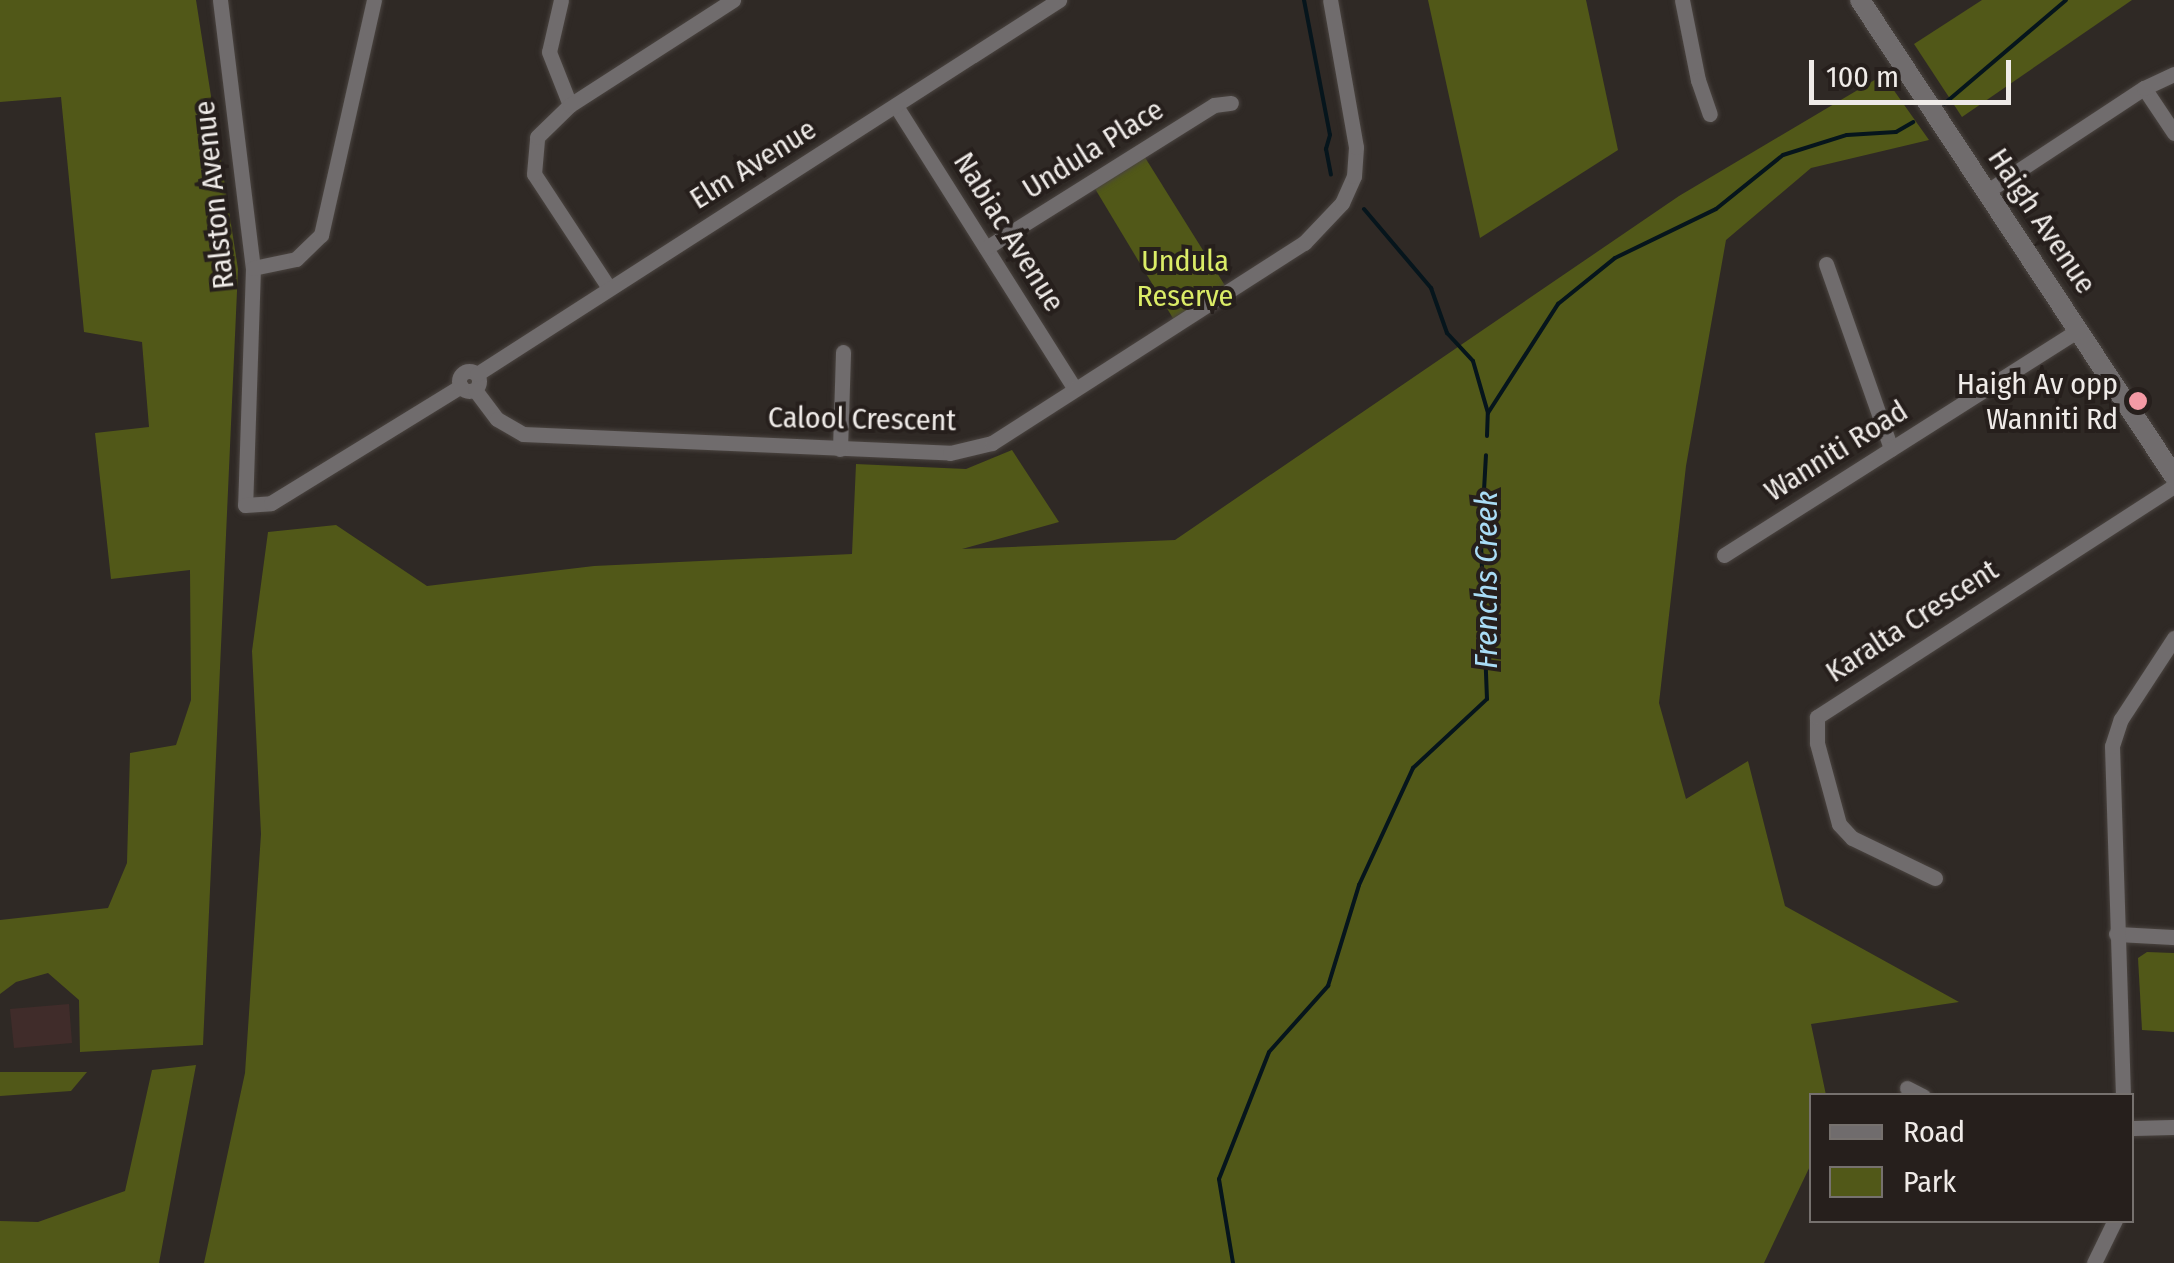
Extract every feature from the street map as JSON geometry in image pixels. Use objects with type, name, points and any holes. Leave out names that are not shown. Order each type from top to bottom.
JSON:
[{"type":"street","name":"Ralston Avenue","points":[[220,0],[253,268],[245,505]]},
{"type":"street","points":[[253,268],[296,260],[321,235],[374,0]]},
{"type":"street","points":[[561,0],[549,52],[570,105]]},
{"type":"street","points":[[610,288],[534,174],[537,136],[570,105],[733,0]]},
{"type":"street","name":"Calool Crescent","points":[[471,383],[497,419],[523,434],[950,454],[992,444],[1304,243],[1342,203],[1354,176],[1356,147],[1330,0]]},
{"type":"street","points":[[1682,0],[1698,80],[1710,114]]},
{"type":"street","name":"Haigh Avenue","points":[[1860,0],[2174,476]]},
{"type":"street","name":"Elm Avenue","points":[[245,505],[272,504],[471,383],[610,288],[1055,1]]},
{"type":"street","points":[[1986,192],[2144,88],[2174,74]]},
{"type":"street","points":[[2144,88],[2174,133]]},
{"type":"street","name":"Undula Place","points":[[986,248],[1214,105],[1231,103]]},
{"type":"street","name":"Nabiac Avenue","points":[[896,106],[1076,388]]},
{"type":"street","points":[[1826,264],[1891,448]]},
{"type":"street","name":"Wanniti Road","points":[[1724,555],[2079,330]]},
{"type":"street","points":[[840,448],[843,352]]},
{"type":"street","name":"Karalta Crescent","points":[[1934,878],[1852,838],[1840,824],[1817,743],[1817,717],[2174,486]]},
{"type":"street","points":[[2123,1093],[2112,746],[2122,719],[2168,658],[2174,638]]},
{"type":"street","points":[[2116,934],[2174,936]]},
{"type":"street","points":[[1907,1088],[1917,1093]]},
{"type":"street","points":[[2134,1128],[2174,1127]]},
{"type":"street","points":[[2094,1263],[2114,1223]]},
{"type":"shaded area","points":[[69,1004],[72,1043],[14,1048],[10,1009]]},
{"type":"green space","points":[[0,0],[196,0],[238,269],[203,1045],[80,1052],[79,1000],[48,973],[16,982],[0,994],[0,920],[108,908],[127,863],[130,753],[176,745],[191,700],[190,570],[111,579],[95,433],[149,427],[142,342],[84,332],[61,97],[0,102]]},
{"type":"green space","points":[[1428,0],[1586,0],[1618,150],[1480,238]]},
{"type":"green space","points":[[1982,0],[2132,0],[1962,117],[1914,44]]},
{"type":"green space","points":[[1883,75],[1929,140],[1811,168],[1726,240],[1686,466],[1659,703],[1686,799],[1748,761],[1785,906],[1959,1002],[1811,1024],[1826,1093],[1809,1093],[1809,1168],[1764,1263],[204,1263],[245,1073],[261,834],[252,651],[268,532],[336,525],[427,586],[594,566],[852,554],[856,464],[966,469],[1012,450],[1059,522],[962,549],[1175,540],[1679,196]]},
{"type":"green space","name":"Undula Reserve","points":[[1141,151],[1229,292],[1177,325],[1091,182]]},
{"type":"green space","points":[[2147,952],[2174,953],[2174,1032],[2142,1030],[2138,958]]},
{"type":"green space","points":[[196,1065],[159,1263],[0,1263],[0,1221],[38,1222],[125,1191],[152,1070]]},
{"type":"green space","points":[[0,1072],[87,1072],[71,1091],[0,1096]]},
{"type":"waterway","points":[[1304,0],[1330,135],[1326,149],[1331,175]]},
{"type":"waterway","points":[[1944,104],[2066,0]]},
{"type":"waterway","name":"Frenchs Creek","points":[[1487,436],[1488,413],[1558,304],[1615,258],[1716,209],[1783,155],[1847,135],[1896,132],[1913,122]]},
{"type":"waterway","points":[[1364,209],[1431,288],[1447,333],[1473,361],[1488,413]]},
{"type":"waterway","name":"Frenchs Creek","points":[[1233,1263],[1219,1179],[1269,1052],[1328,986],[1359,885],[1413,768],[1487,699],[1481,544],[1486,455]]},
{"type":"place","name":"Haigh Av opp Wanniti Rd","points":[[2138,401]]}]
